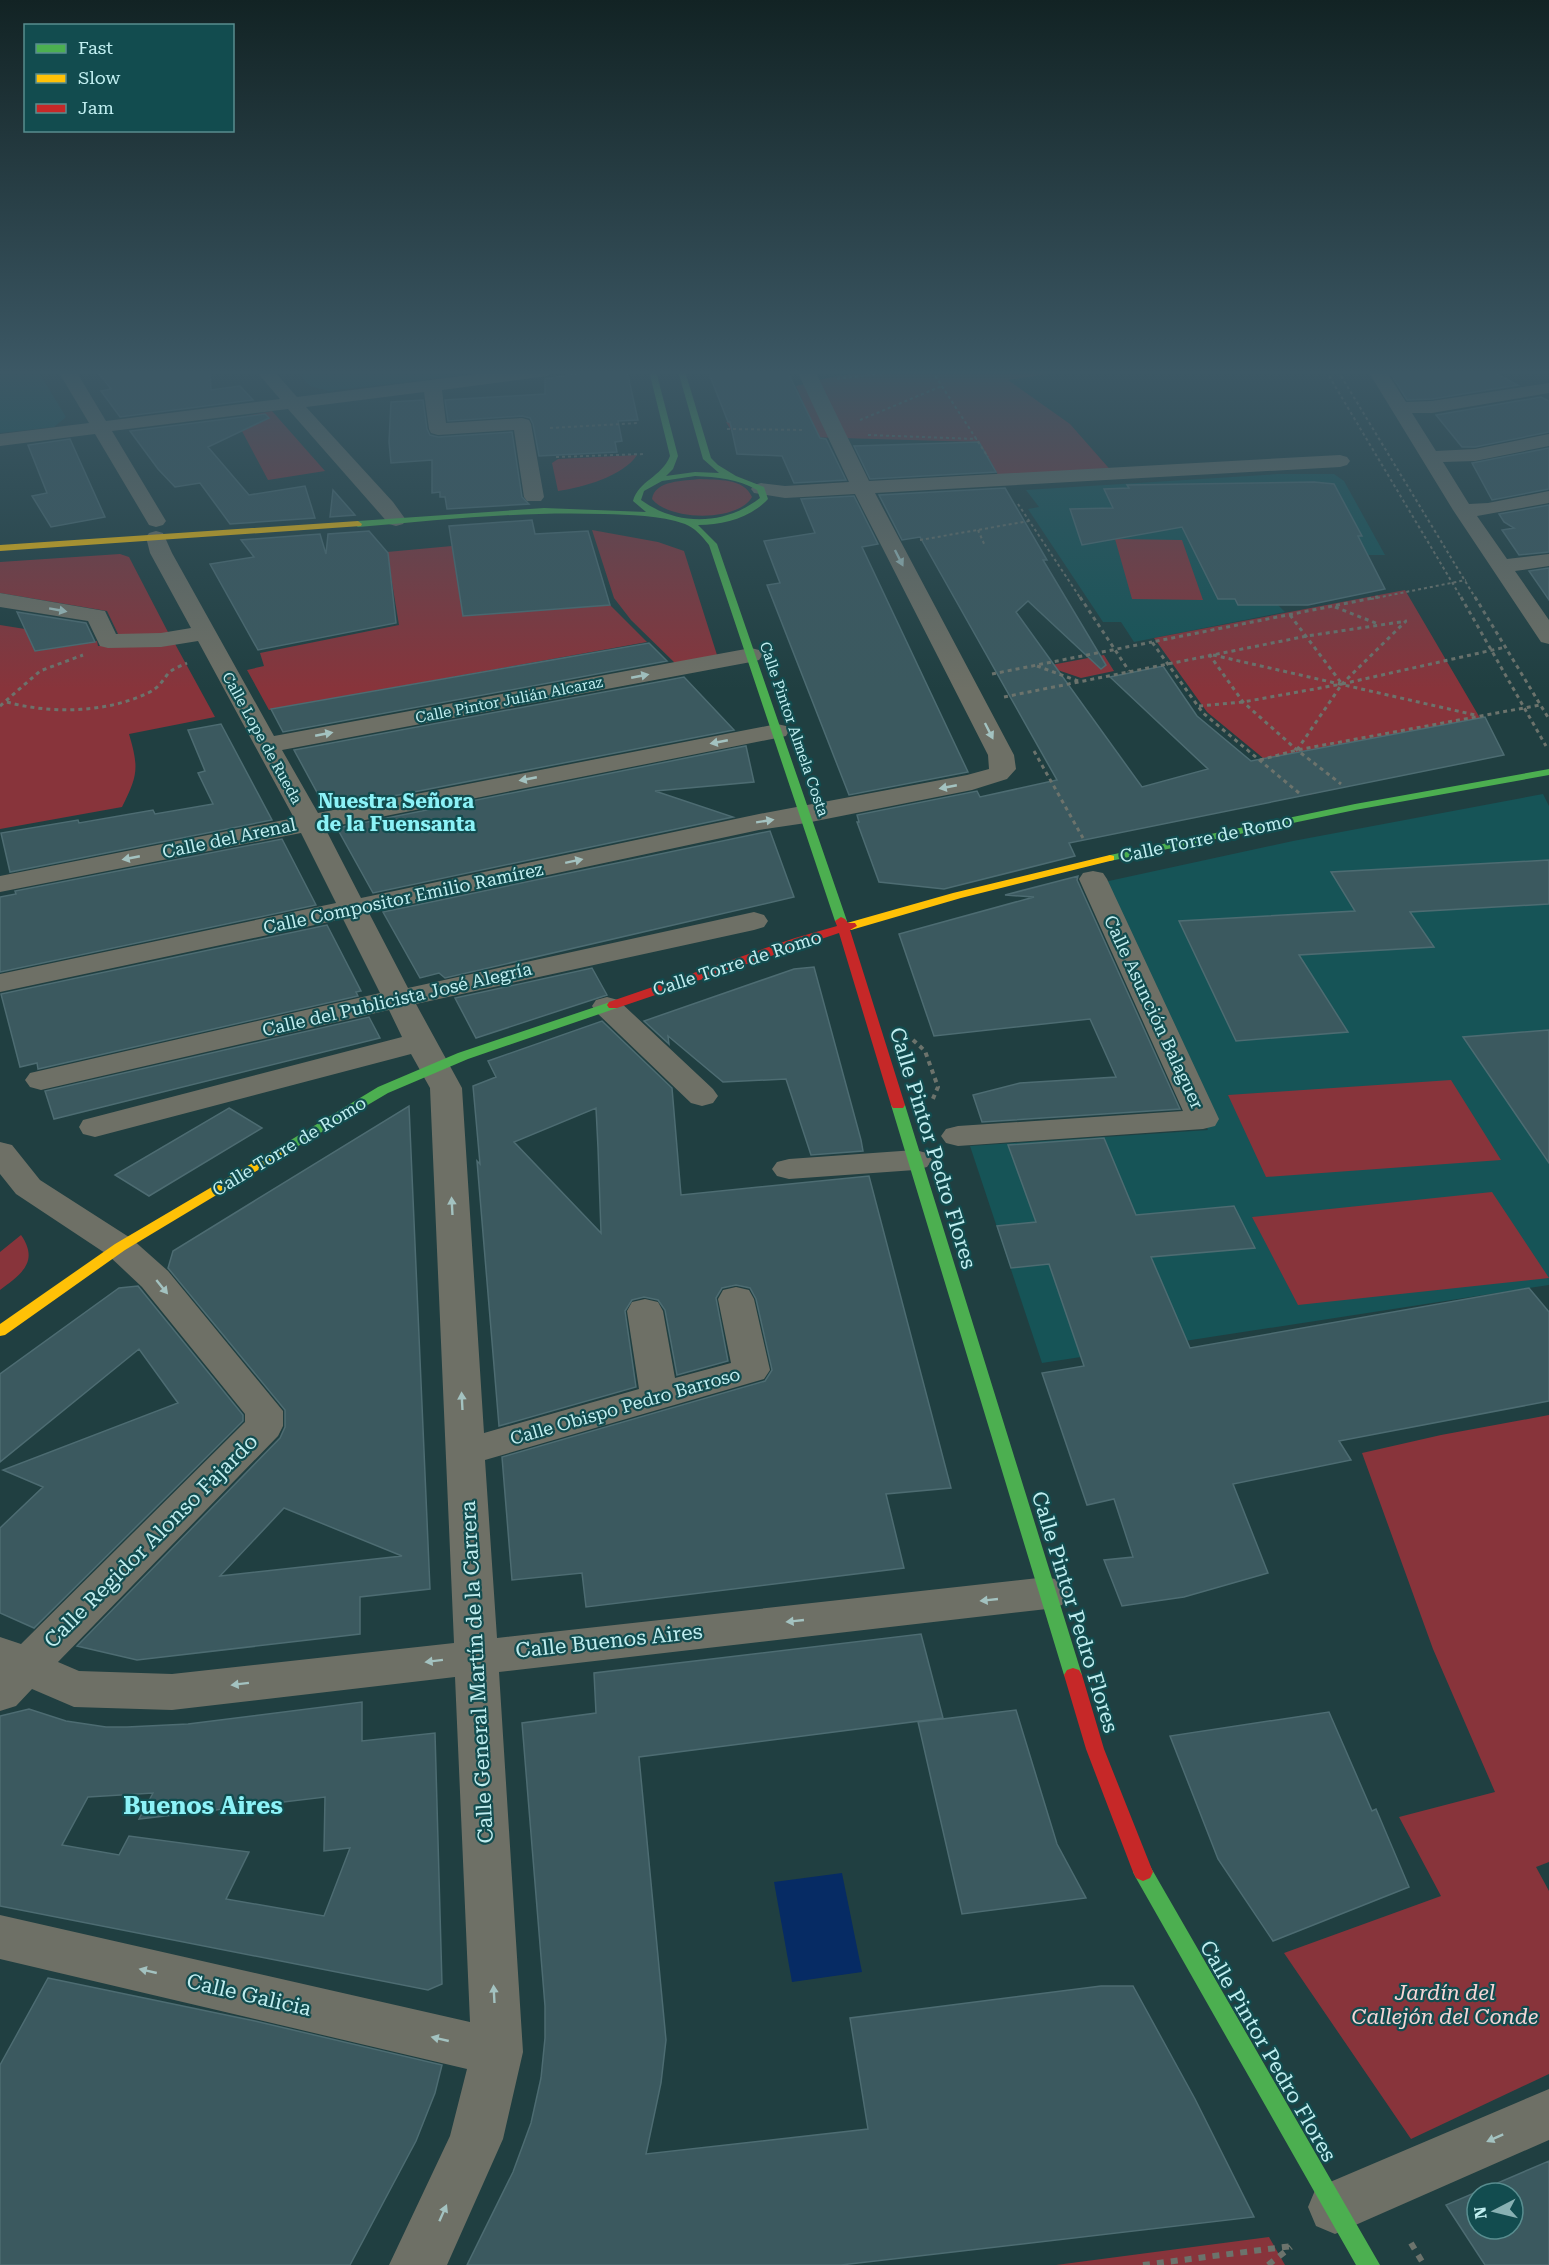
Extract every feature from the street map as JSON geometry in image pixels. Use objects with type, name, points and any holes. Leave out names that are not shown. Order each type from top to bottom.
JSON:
[{"type":"main road","points":[[571,509],[600,503],[640,490],[660,477]]},
{"type":"main road","points":[[653,482],[681,477]]},
{"type":"main road","points":[[0,548],[156,529],[396,520],[571,509],[656,515],[684,520],[730,518],[757,508],[763,493],[754,484],[729,477]]},
{"type":"main road","points":[[640,490],[637,498],[640,505],[656,515]]},
{"type":"main road","points":[[712,542],[715,530],[730,518]]},
{"type":"main road","points":[[684,520],[702,530],[712,542]]},
{"type":"main road","name":"Calle Pintor Almela Costa","points":[[712,542],[844,928]]},
{"type":"main road","name":"Calle Torre de Romo","points":[[0,1331],[120,1247],[383,1090],[427,1054],[607,1006],[922,904],[1085,862],[1355,807],[1546,772]]},
{"type":"main road","name":"Calle Pintor Pedro Flores","points":[[844,928],[1095,1749],[1142,1870],[1170,1923],[1357,2198],[1370,2265]]},
{"type":"street","name":"Calle Lope de Rueda","points":[[127,477],[156,529],[161,553],[309,822],[427,1054]]},
{"type":"street","points":[[360,477],[396,520]]},
{"type":"street","points":[[530,477],[534,498]]},
{"type":"street","points":[[857,477],[862,488]]},
{"type":"street","points":[[763,493],[1060,477]]},
{"type":"street","points":[[1443,477],[1500,566],[1538,608],[1549,637]]},
{"type":"street","name":"Calle Compositor Emilio Ramírez","points":[[0,983],[759,822],[972,782],[998,774],[1003,769],[1001,755],[862,488]]},
{"type":"street","points":[[1463,510],[1488,509],[1549,497]]},
{"type":"street","points":[[1500,566],[1549,560]]},
{"type":"street","points":[[0,600],[97,616],[108,641],[161,640],[205,633]]},
{"type":"street","name":"Calle Pintor Julián Alcaraz","points":[[267,745],[751,655]]},
{"type":"street","name":"Calle del Arenal","points":[[0,884],[777,731]]},
{"type":"street","name":"Calle Asunción Balaguer","points":[[958,1136],[1203,1119],[1093,879]]},
{"type":"street","name":"Calle del Publicista José Alegría","points":[[41,1080],[754,921]]},
{"type":"street","points":[[607,1006],[702,1096]]},
{"type":"street","name":"Calle Torre de Romo","points":[[95,1127],[427,1054]]},
{"type":"street","name":"Calle General Martín de la Carrera","points":[[417,2265],[441,2218],[476,2139],[497,2052],[446,1088],[427,1054]]},
{"type":"street","name":"Calle Regidor Alonso Fajardo","points":[[0,1152],[28,1187],[120,1247],[156,1279],[264,1411],[264,1426],[9,1671]]},
{"type":"street","points":[[789,1169],[915,1160]]},
{"type":"street","name":"Calle Obispo Pedro Barroso","points":[[465,1452],[751,1370],[736,1299]]},
{"type":"street","points":[[645,1311],[659,1396]]},
{"type":"street","name":"Calle Buenos Aires","points":[[9,1671],[74,1689],[172,1692],[1047,1593]]},
{"type":"street","name":"Calle Galicia","points":[[0,1937],[497,2052]]},
{"type":"street","points":[[1357,2198],[1549,2114]]},
{"type":"path","points":[[999,477],[1129,671]]},
{"type":"path","points":[[1389,477],[1549,750]]},
{"type":"path","points":[[1403,477],[1549,719]]},
{"type":"path","points":[[918,541],[1029,521]]},
{"type":"path","points":[[978,530],[985,546]]},
{"type":"path","points":[[985,676],[1466,580]]},
{"type":"path","points":[[1334,606],[1380,625]]},
{"type":"path","points":[[1290,615],[1342,684]]},
{"type":"path","points":[[997,698],[1209,654],[1407,621],[1342,684],[1297,750]]},
{"type":"path","points":[[0,706],[7,702],[29,678],[42,669],[60,661],[136,640]]},
{"type":"path","points":[[1152,642],[1203,713],[1303,796]]},
{"type":"path","points":[[1198,706],[1243,702],[1342,684],[1506,647]]},
{"type":"path","points":[[1209,654],[1477,716]]},
{"type":"path","points":[[1209,654],[1243,702],[1297,750],[1344,787]]},
{"type":"path","points":[[7,702],[39,709],[72,710],[100,705],[139,696],[156,689],[168,673],[192,661]]},
{"type":"path","points":[[1037,666],[1080,681]]},
{"type":"path","points":[[1259,760],[1297,750],[1524,706],[1540,705]]},
{"type":"path","points":[[907,1035],[926,1051],[938,1087],[930,1107]]},
{"type":"path","points":[[1357,2198],[1425,2265]]},
{"type":"path","points":[[1143,2265],[1292,2246],[1268,2265]]},
{"type":"shaded area","points":[[1235,477],[1338,477],[1344,481],[1385,555],[1257,555],[1278,605],[1285,612],[1134,642],[1121,622],[1103,622],[1028,509],[1039,507],[1026,490]]},
{"type":"shaded area","points":[[1543,794],[1549,806],[1549,1285],[1042,1363],[970,1146],[1208,1130],[1095,884],[1293,841]]},
{"type":"green space","points":[[266,477],[289,477],[268,480]]},
{"type":"green space","points":[[555,477],[608,477],[590,484],[558,491]]},
{"type":"green space","points":[[999,477],[1063,477],[1001,480]]},
{"type":"green space","points":[[700,479],[737,483],[743,486],[752,497],[733,511],[703,516],[673,511],[652,499],[654,493],[664,485]]},
{"type":"green space","points":[[592,530],[658,542],[684,551],[717,655],[677,665],[631,620],[614,598]]},
{"type":"green space","points":[[588,531],[610,605],[647,642],[269,710],[247,670],[264,666],[260,653],[399,625],[387,552],[452,546],[451,540]]},
{"type":"green space","points":[[1115,539],[1182,540],[1203,600],[1132,599]]},
{"type":"green space","points":[[120,554],[129,557],[169,634],[119,636],[107,611],[0,593],[0,562]]},
{"type":"green space","points":[[1405,590],[1480,718],[1304,751],[1348,786],[1308,795],[1207,712],[1154,638]]},
{"type":"green space","points":[[0,625],[25,629],[36,651],[97,641],[98,646],[174,642],[215,717],[129,734],[135,771],[122,807],[0,829]]},
{"type":"green space","points":[[1104,655],[1114,671],[1081,678],[1046,666]]},
{"type":"green space","points":[[1451,1080],[1501,1160],[1266,1177],[1228,1095]]},
{"type":"green space","points":[[1492,1192],[1549,1278],[1298,1305],[1252,1217]]},
{"type":"green space","points":[[21,1235],[29,1253],[28,1260],[20,1273],[0,1290],[0,1252]]},
{"type":"green space","name":"Jardín del Callejón del Conde","points":[[1549,1415],[1549,1862],[1536,1867],[1549,1891],[1549,2074],[1411,2139],[1284,1953],[1441,1896],[1399,1817],[1495,1792],[1433,1649],[1362,1453],[1441,1435]]},
{"type":"green space","points":[[1269,2237],[1285,2265],[1056,2265]]},
{"type":"water","points":[[842,1873],[862,1972],[792,1982],[774,1882]]},
{"type":"building","points":[[41,477],[87,477],[105,517],[51,527],[32,496],[47,493]]},
{"type":"building","points":[[165,477],[233,477],[249,495],[305,486],[315,518],[230,524],[200,483],[175,487]]},
{"type":"building","points":[[432,477],[519,477],[522,497],[529,504],[447,509],[445,497],[440,497],[440,492],[432,493]]},
{"type":"building","points":[[791,477],[844,477],[846,480],[794,483]]},
{"type":"building","points":[[869,477],[911,477],[870,479]]},
{"type":"building","points":[[1479,477],[1549,477],[1549,489],[1492,500]]},
{"type":"building","points":[[1314,482],[1334,484],[1362,536],[1358,536],[1385,589],[1308,605],[1238,605],[1235,599],[1218,599],[1182,527],[1082,545],[1070,509],[1113,508],[1104,489],[1129,488],[1127,485]]},
{"type":"building","points":[[1005,488],[1047,560],[1043,560],[1106,665],[1101,669],[1028,601],[1016,612],[1142,787],[1208,769],[1110,677],[1163,666],[1197,716],[1251,761],[1485,717],[1504,755],[1069,843],[1075,856],[944,889],[879,882],[857,822],[859,822],[857,815],[977,791],[980,797],[1057,780],[920,537],[902,540],[879,495]]},
{"type":"building","points":[[333,490],[355,515],[330,517]]},
{"type":"building","points":[[854,496],[878,544],[862,547],[968,772],[849,795],[767,585],[780,583],[764,541],[815,533],[801,499]]},
{"type":"building","points":[[1549,505],[1549,552],[1519,555],[1502,530],[1514,528],[1504,522],[1499,514]]},
{"type":"building","points":[[532,520],[535,534],[588,531],[610,605],[463,616],[449,526]]},
{"type":"building","points":[[369,531],[388,553],[396,623],[258,650],[210,564],[254,557],[241,540],[320,534],[326,554],[328,534]]},
{"type":"building","points":[[1549,568],[1549,600],[1529,571]]},
{"type":"building","points":[[17,612],[86,623],[95,642],[35,651]]},
{"type":"building","points":[[649,643],[667,661],[283,732],[271,709]]},
{"type":"building","points":[[684,677],[734,730],[326,809],[294,750]]},
{"type":"building","points":[[221,724],[272,820],[10,872],[1,833],[78,820],[79,823],[153,810],[155,814],[213,804],[198,773],[205,771],[188,730]]},
{"type":"building","points":[[746,746],[754,782],[655,791],[733,817],[373,893],[337,828]]},
{"type":"building","points":[[770,831],[794,897],[445,978],[439,973],[420,978],[383,912]]},
{"type":"building","points":[[282,839],[316,905],[0,972],[0,897],[16,894],[15,891]]},
{"type":"building","points":[[1549,860],[1549,904],[1410,912],[1434,947],[1299,955],[1348,1032],[1236,1041],[1179,921],[1355,911],[1331,872]]},
{"type":"building","points":[[1078,876],[1077,880],[1180,1109],[982,1122],[973,1095],[1020,1083],[1116,1077],[1090,1019],[934,1036],[899,934],[1034,897],[1005,895]]},
{"type":"building","points":[[327,925],[361,991],[356,992],[358,996],[38,1069],[37,1063],[20,1067],[1,994]]},
{"type":"building","points":[[814,967],[863,1151],[811,1155],[786,1079],[723,1082],[668,1036],[669,1044],[644,1021],[794,969]]},
{"type":"building","points":[[592,968],[607,995],[476,1038],[455,998]]},
{"type":"building","points":[[369,1017],[380,1038],[54,1119],[45,1091]]},
{"type":"building","points":[[602,1021],[672,1088],[681,1195],[869,1176],[951,1488],[886,1494],[904,1568],[586,1607],[582,1573],[512,1580],[502,1457],[765,1381],[772,1370],[756,1299],[750,1288],[736,1285],[722,1288],[716,1298],[728,1361],[677,1375],[665,1310],[658,1300],[644,1297],[632,1300],[625,1311],[636,1387],[499,1426],[473,1086],[496,1077],[488,1061]],"holes":[[[596,1108],[601,1233],[514,1142]]]},
{"type":"building","points":[[1549,1030],[1549,1163],[1463,1037]]},
{"type":"building","points":[[409,1106],[430,1589],[360,1597],[360,1634],[137,1660],[77,1646],[280,1438],[285,1427],[285,1410],[168,1268],[173,1251]],"holes":[[[284,1508],[402,1556],[220,1576]]]},
{"type":"building","points":[[229,1108],[262,1128],[149,1196],[115,1175]]},
{"type":"building","points":[[1104,1138],[1136,1215],[1234,1206],[1255,1248],[1151,1257],[1190,1348],[1529,1288],[1549,1312],[1549,1401],[1339,1441],[1351,1460],[1233,1484],[1268,1573],[1184,1597],[1122,1606],[1104,1560],[1133,1557],[1114,1499],[1087,1505],[1042,1373],[1084,1366],[1049,1264],[1011,1268],[997,1226],[1036,1222],[1008,1145]]},
{"type":"building","points":[[138,1286],[243,1415],[243,1421],[34,1628],[0,1613],[0,1528],[43,1487],[3,1470],[178,1403],[139,1349],[0,1462],[0,1374],[119,1288]]},
{"type":"building","points":[[921,1634],[943,1718],[639,1757],[666,2040],[661,2083],[646,2154],[868,2129],[850,2018],[1101,1986],[1133,1986],[1195,2099],[1254,2217],[841,2265],[467,2265],[513,2172],[531,2123],[541,2078],[545,2006],[522,1723],[596,1713],[594,1673]]},
{"type":"building","points":[[362,1702],[362,1741],[435,1733],[442,1984],[428,1990],[0,1906],[0,1716],[29,1709],[66,1721],[106,1727],[188,1724]],"holes":[[[153,1793],[139,1819],[325,1797],[324,1851],[350,1848],[324,1916],[226,1899],[249,1852],[129,1836],[119,1855],[62,1845],[88,1797]]]},
{"type":"building","points":[[1016,1710],[1057,1844],[1086,1898],[962,1914],[918,1722]]},
{"type":"building","points":[[1329,1712],[1372,1811],[1376,1809],[1409,1887],[1273,1941],[1218,1859],[1170,1736]]},
{"type":"building","points":[[48,1978],[255,2021],[442,2065],[435,2093],[416,2141],[350,2265],[0,2265],[0,2065]]},
{"type":"building","points":[[1549,2161],[1549,2265],[1485,2265],[1469,2241],[1525,2241],[1525,2181],[1502,2181]]},
{"type":"building","points":[[1465,2197],[1465,2234],[1446,2205]]},
{"type":"traffic: fast","points":[[653,482],[660,477]]},
{"type":"traffic: fast","points":[[676,477],[660,479],[640,490],[637,501],[650,511],[666,517],[701,522],[719,521],[736,516],[751,509],[764,499],[761,489],[746,481],[728,477]]},
{"type":"traffic: fast","points":[[358,524],[544,511],[582,510],[656,515]]},
{"type":"traffic: fast","points":[[684,520],[701,530],[713,544],[841,921]]},
{"type":"traffic: fast","points":[[1110,858],[1355,807],[1549,772]]},
{"type":"traffic: fast","points":[[278,1152],[383,1090],[463,1056],[613,1005]]},
{"type":"traffic: fast","points":[[898,1105],[1073,1675]]},
{"type":"traffic: fast","points":[[1143,1872],[1369,2265]]},
{"type":"traffic: slow","points":[[0,548],[358,524]]},
{"type":"traffic: slow","points":[[851,926],[957,895],[1110,858]]},
{"type":"traffic: slow","points":[[0,1331],[120,1247],[278,1152]]},
{"type":"traffic: jam","points":[[841,921],[898,1105]]},
{"type":"traffic: jam","points":[[613,1005],[799,941],[851,926]]},
{"type":"traffic: jam","points":[[1073,1675],[1095,1749],[1143,1872]]},
{"type":"district","name":"Nuestra Señora de la Fuensanta","points":[[396,812]]},
{"type":"district","name":"Buenos Aires","points":[[203,1806]]}]
